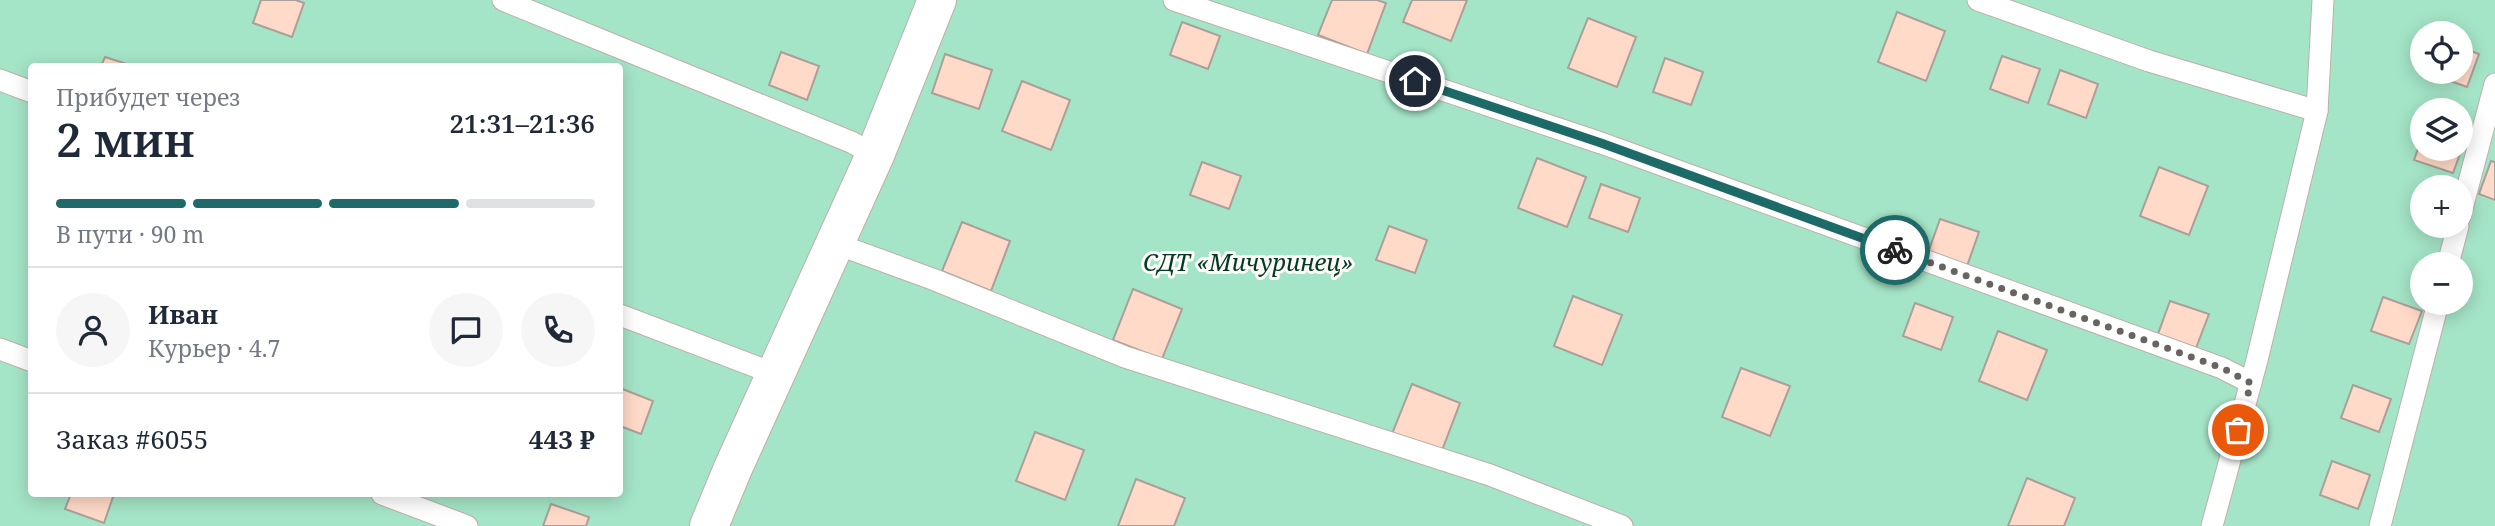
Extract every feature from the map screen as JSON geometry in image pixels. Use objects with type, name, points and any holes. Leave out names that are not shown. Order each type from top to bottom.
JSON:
[{"type":"street","points":[[709,526],[875,155],[937,0]]},
{"type":"lane","points":[[503,0],[851,142],[875,155]]},
{"type":"lane","points":[[1174,0],[1601,143],[2222,368],[2251,383]]},
{"type":"lane","points":[[1978,0],[2149,61],[2317,111]]},
{"type":"lane","points":[[2212,526],[2251,383],[2317,111],[2323,0]]},
{"type":"lane","points":[[0,80],[28,90]]},
{"type":"lane","points":[[2471,175],[2495,83]]},
{"type":"lane","points":[[834,243],[935,280],[1125,357],[1490,475],[1622,526]]},
{"type":"lane","points":[[2380,526],[2435,315]]},
{"type":"lane","points":[[623,316],[775,374]]},
{"type":"lane","points":[[0,349],[28,360]]},
{"type":"lane","points":[[390,497],[467,526]]},
{"type":"green space","name":"СДТ «Мичуринец»","points":[[0,0],[2495,0],[2495,526],[0,526]]},
{"type":"building","points":[[261,0],[296,0],[304,3],[292,37],[253,23]]},
{"type":"building","points":[[1332,0],[1377,0],[1386,3],[1367,54],[1318,35]]},
{"type":"building","points":[[1412,0],[1467,0],[1451,41],[1403,22]]},
{"type":"building","points":[[1897,12],[1945,31],[1926,81],[1878,62]]},
{"type":"building","points":[[1588,18],[1636,37],[1617,87],[1568,68]]},
{"type":"building","points":[[1182,22],[1220,36],[1208,69],[1170,55]]},
{"type":"building","points":[[781,52],[819,66],[807,100],[769,85]]},
{"type":"building","points":[[2473,52],[2479,54],[2473,70]]},
{"type":"building","points":[[945,54],[992,70],[979,109],[932,93]]},
{"type":"building","points":[[2002,56],[2040,69],[2028,103],[1990,89]]},
{"type":"building","points":[[105,57],[124,63],[102,63]]},
{"type":"building","points":[[1665,58],[1703,72],[1691,105],[1653,92]]},
{"type":"building","points":[[2060,70],[2098,84],[2086,118],[2048,104]]},
{"type":"building","points":[[1022,81],[1070,100],[1051,150],[1002,131]]},
{"type":"building","points":[[1537,158],[1586,177],[1567,227],[1518,208]]},
{"type":"building","points":[[2417,161],[2457,161],[2453,173]]},
{"type":"building","points":[[2491,161],[2495,162],[2495,200],[2479,194]]},
{"type":"building","points":[[1202,162],[1241,176],[1229,209],[1190,195]]},
{"type":"building","points":[[2159,167],[2208,186],[2189,235],[2140,216]]},
{"type":"building","points":[[1601,184],[1640,198],[1628,232],[1589,218]]},
{"type":"building","points":[[1940,219],[1979,232],[1967,266],[1928,253]]},
{"type":"building","points":[[962,222],[1010,241],[991,291],[942,271]]},
{"type":"building","points":[[1389,226],[1427,240],[1415,273],[1376,260]]},
{"type":"building","points":[[1133,289],[1182,309],[1162,359],[1113,340]]},
{"type":"building","points":[[1573,296],[1622,315],[1602,365],[1554,346]]},
{"type":"building","points":[[2383,297],[2410,307],[2410,315],[2420,315],[2409,344],[2371,331]]},
{"type":"building","points":[[2170,301],[2209,314],[2196,348],[2158,334]]},
{"type":"building","points":[[1915,303],[1953,317],[1941,350],[1903,336]]},
{"type":"building","points":[[1998,331],[2047,350],[2027,400],[1979,381]]},
{"type":"building","points":[[1741,368],[1790,386],[1770,436],[1722,417]]},
{"type":"building","points":[[1412,384],[1460,403],[1441,453],[1392,434]]},
{"type":"building","points":[[2353,385],[2391,399],[2379,432],[2341,418]]},
{"type":"building","points":[[623,389],[653,401],[641,434],[623,427]]},
{"type":"building","points":[[1035,432],[1084,450],[1065,500],[1016,481]]},
{"type":"building","points":[[2332,461],[2370,475],[2358,509],[2320,495]]},
{"type":"building","points":[[2027,478],[2075,498],[2064,526],[2008,526]]},
{"type":"building","points":[[1136,479],[1185,498],[1174,526],[1118,526]]},
{"type":"building","points":[[70,497],[113,497],[104,523],[65,509]]},
{"type":"building","points":[[551,504],[589,517],[586,526],[543,526]]},
{"type":"way so far","points":[[1895,250],[2222,368],[2251,383],[2238,430]]},
{"type":"route","points":[[1415,81],[1601,143],[1895,250]]}]
